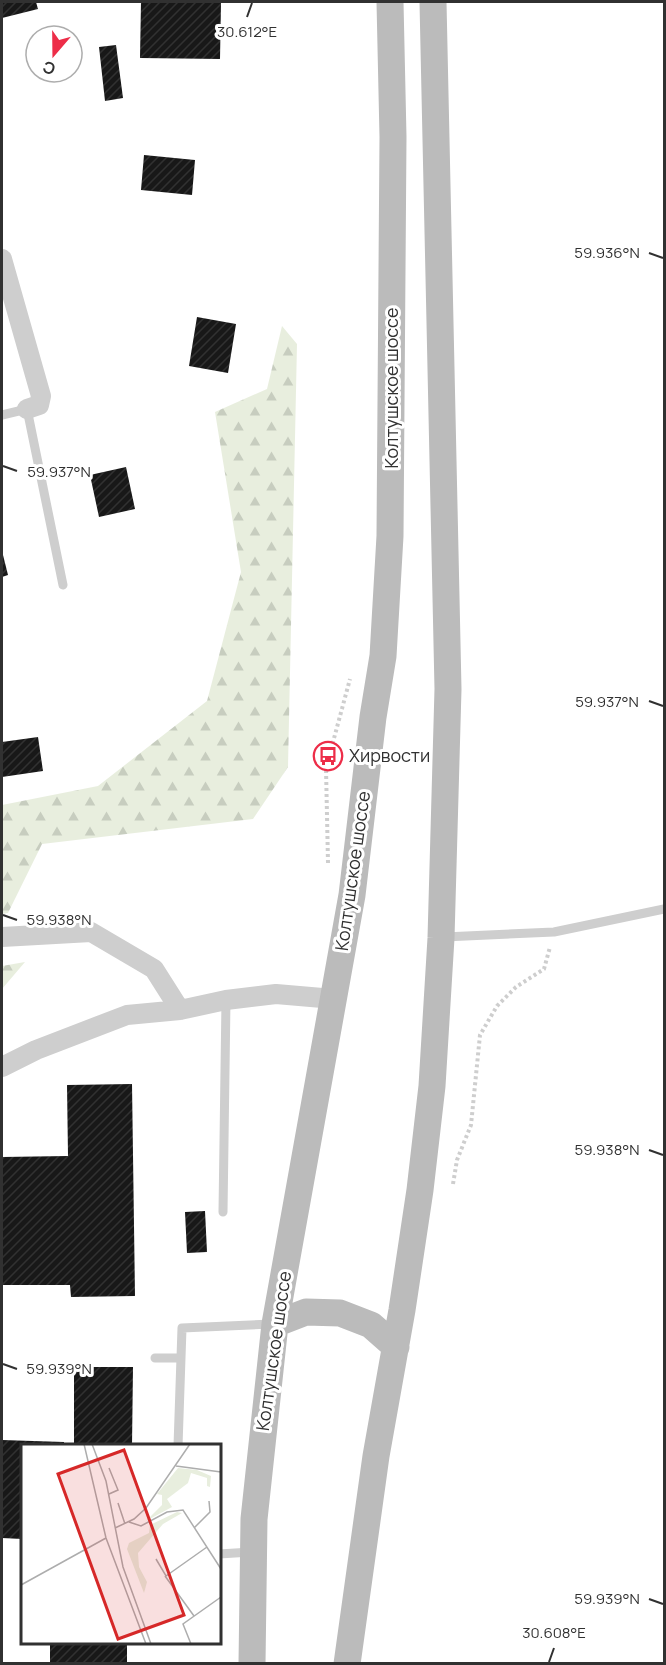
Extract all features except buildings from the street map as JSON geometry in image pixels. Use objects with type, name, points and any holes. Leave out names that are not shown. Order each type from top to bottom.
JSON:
[{"type":"main road","name":"Колтушское шоссе","points":[[252,1664],[253,1552],[260,1451],[275,1324],[352,895],[373,717],[383,656],[390,536],[393,137],[390,2]]},
{"type":"main road","points":[[347,1664],[376,1456],[396,1347],[418,1201],[429,1109],[441,938],[447,689],[434,2]]},
{"type":"main road","points":[[275,1324],[306,1312],[340,1312],[371,1325],[396,1347]]},
{"type":"street","points":[[2,259],[41,396],[39,405],[27,409]]},
{"type":"street","points":[[2,937],[91,933],[154,969],[180,1010]]},
{"type":"street","points":[[2,1067],[36,1050],[128,1015],[180,1010],[226,1000],[276,994],[334,999]]},
{"type":"lane","points":[[2,416],[27,409],[63,585]]},
{"type":"lane","points":[[441,938],[554,932],[664,909]]},
{"type":"lane","points":[[224,1212],[226,1000]]},
{"type":"lane","points":[[178,1444],[183,1328],[275,1324]]},
{"type":"lane","points":[[155,1358],[181,1359]]},
{"type":"lane","points":[[220,1554],[253,1552]]},
{"type":"path","points":[[328,866],[326,768],[353,669]]},
{"type":"path","points":[[453,1185],[457,1160],[471,1125],[480,1035],[497,1006],[509,993],[544,969],[554,932]]},
{"type":"green space","points":[[282,326],[297,344],[288,767],[253,819],[42,844],[8,913],[2,914],[2,805],[98,786],[207,701],[241,572],[215,412],[267,389]]},
{"type":"green space","points":[[25,962],[2,989],[2,966]]},
{"type":"place","name":"Хирвости","points":[[328,756]]}]
